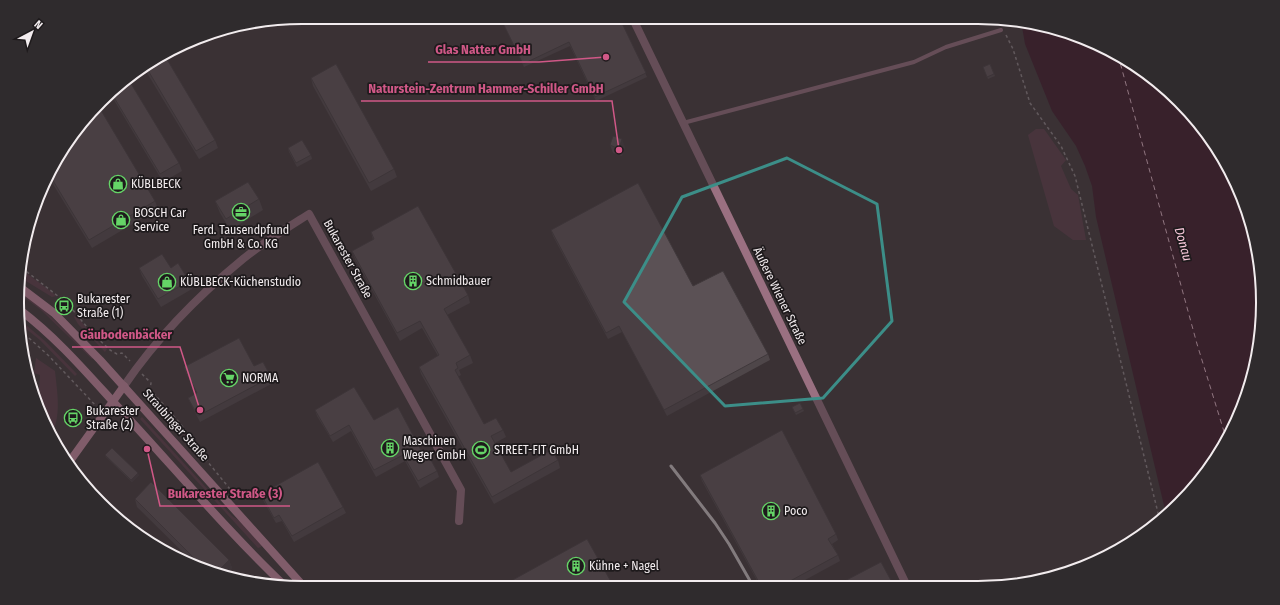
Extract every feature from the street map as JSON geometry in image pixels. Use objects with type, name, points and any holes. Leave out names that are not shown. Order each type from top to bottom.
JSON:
[{"type":"main road","name":"Straubinger Straße","points":[[25,291],[54,313],[124,386],[299,581]]},
{"type":"main road","points":[[25,314],[45,329],[78,362],[265,567],[278,580]]},
{"type":"main road","points":[[72,458],[105,416],[124,386]]},
{"type":"street","name":"Äußere Wiener Straße","points":[[635,24],[905,581]]},
{"type":"street","name":"Bukarester Straße","points":[[124,386],[136,368],[214,284],[244,258],[309,214],[461,490],[459,521]]},
{"type":"lane","points":[[683,123],[914,62],[946,47],[1001,30]]},
{"type":"path","points":[[1001,30],[1007,37],[1013,49],[1030,104],[1061,146],[1075,176],[1158,514]]},
{"type":"path","points":[[26,271],[68,304],[101,342],[117,354],[122,353],[151,383],[150,389],[183,427],[198,450]]},
{"type":"path","points":[[26,335],[49,356],[115,427],[122,429]]},
{"type":"highlighted area","points":[[787,158],[877,204],[892,321],[823,398],[725,406],[624,302],[682,197]]},
{"type":"shaded area","points":[[1036,129],[1044,129],[1066,160],[1061,166],[1071,189],[1078,195],[1086,240],[1073,240],[1054,226],[1028,135]]},
{"type":"shaded area","points":[[26,273],[56,296],[52,297],[25,281]]},
{"type":"shaded area","points":[[24,294],[42,308],[93,358],[92,359],[41,310],[24,297]]},
{"type":"shaded area","points":[[76,315],[99,343],[107,349],[105,352],[78,324],[74,317]]},
{"type":"shaded area","points":[[25,324],[45,341],[77,374],[75,376],[40,340],[25,328]]},
{"type":"shaded area","points":[[36,358],[55,371],[58,395],[58,412],[54,428],[38,389],[40,375],[34,373]]},
{"type":"shaded area","points":[[159,401],[184,430],[200,457],[182,432],[157,404]]},
{"type":"shaded area","points":[[142,417],[232,516],[248,526],[263,544],[261,547],[258,548],[140,419]]},
{"type":"water","name":"Donau","points":[[1022,27],[1050,33],[1084,45],[1117,61],[1161,93],[1187,119],[1219,163],[1235,196],[1247,230],[1254,266],[1256,302],[1254,339],[1247,375],[1235,409],[1219,442],[1187,486],[1165,508],[1096,217],[1092,186],[1076,146],[1052,111],[1025,44]]},
{"type":"building","points":[[503,24],[622,24],[646,73],[595,97],[569,42],[523,64]]},
{"type":"building","points":[[167,59],[215,140],[196,151],[148,71]]},
{"type":"building","points":[[336,64],[394,169],[369,183],[311,78]]},
{"type":"building","points":[[990,64],[994,74],[987,77],[983,67]]},
{"type":"building","points":[[131,84],[179,163],[160,174],[114,98]]},
{"type":"building","name":"KÜBLBECK","points":[[101,111],[155,201],[89,240],[53,180],[71,148],[93,119]]},
{"type":"building","points":[[613,136],[622,139],[619,149],[610,145]]},
{"type":"building","points":[[302,140],[311,155],[296,163],[288,148]]},
{"type":"building","points":[[248,182],[259,199],[226,219],[215,201]]},
{"type":"building","points":[[638,183],[693,286],[723,271],[768,354],[664,410],[619,326],[606,333],[551,230]]},
{"type":"building","points":[[418,206],[468,295],[444,309],[470,355],[456,363],[458,368],[455,370],[484,424],[496,418],[503,430],[491,436],[511,472],[551,450],[558,460],[492,497],[419,367],[439,355],[420,321],[397,333],[352,251],[374,239],[371,232]]},
{"type":"building","name":"KÜBLBECK-Küchenstudio","points":[[162,254],[171,268],[178,263],[189,281],[158,299],[139,268]]},
{"type":"building","name":"NORMA","points":[[239,338],[254,366],[263,362],[271,377],[198,416],[188,398],[197,393],[184,367]]},
{"type":"building","points":[[354,387],[374,420],[398,407],[423,454],[426,451],[437,471],[418,481],[403,455],[374,470],[349,425],[330,436],[315,410]]},
{"type":"building","points":[[800,403],[803,409],[795,413],[792,407]]},
{"type":"building","name":"Poco","points":[[782,430],[836,534],[828,539],[838,555],[790,581],[758,581],[700,475]]},
{"type":"building","points":[[112,448],[138,473],[131,480],[105,455]]},
{"type":"building","points":[[318,462],[343,507],[292,536],[279,515],[274,518],[261,494]]},
{"type":"building","points":[[151,482],[229,560],[220,569],[196,560],[135,499]]},
{"type":"building","name":"Kühne + Nagel","points":[[587,539],[611,581],[511,581]]},
{"type":"building","points":[[881,562],[891,581],[845,581]]},
{"type":"ferry route","points":[[1120,63],[1197,344],[1224,432]]},
{"type":"railway","points":[[671,466],[715,523],[750,581]]},
{"type":"place","name":"Glas Natter GmbH","points":[[606,57]]},
{"type":"place","name":"Naturstein-Zentrum Hammer-Schiller GmbH","points":[[619,150]]},
{"type":"place","name":"KÜBLBECK","points":[[118,184]]},
{"type":"place","name":"Ferd. Tausendpfund GmbH & Co. KG","points":[[241,212]]},
{"type":"place","name":"BOSCH Car Service","points":[[121,220]]},
{"type":"place","name":"Schmidbauer","points":[[413,281]]},
{"type":"place","name":"KÜBLBECK-Küchenstudio","points":[[167,282]]},
{"type":"place","name":"Bukarester Straße (1)","points":[[64,306]]},
{"type":"place","name":"NORMA","points":[[229,378]]},
{"type":"place","name":"Gäubodenbäcker","points":[[200,410]]},
{"type":"place","name":"Bukarester Straße (2)","points":[[73,418]]},
{"type":"place","name":"Maschinen Weger GmbH","points":[[390,448]]},
{"type":"place","name":"Bukarester Straße (3)","points":[[147,449]]},
{"type":"place","name":"STREET-FIT GmbH","points":[[481,450]]},
{"type":"place","name":"Poco","points":[[771,511]]},
{"type":"place","name":"Kühne + Nagel","points":[[576,566]]}]
